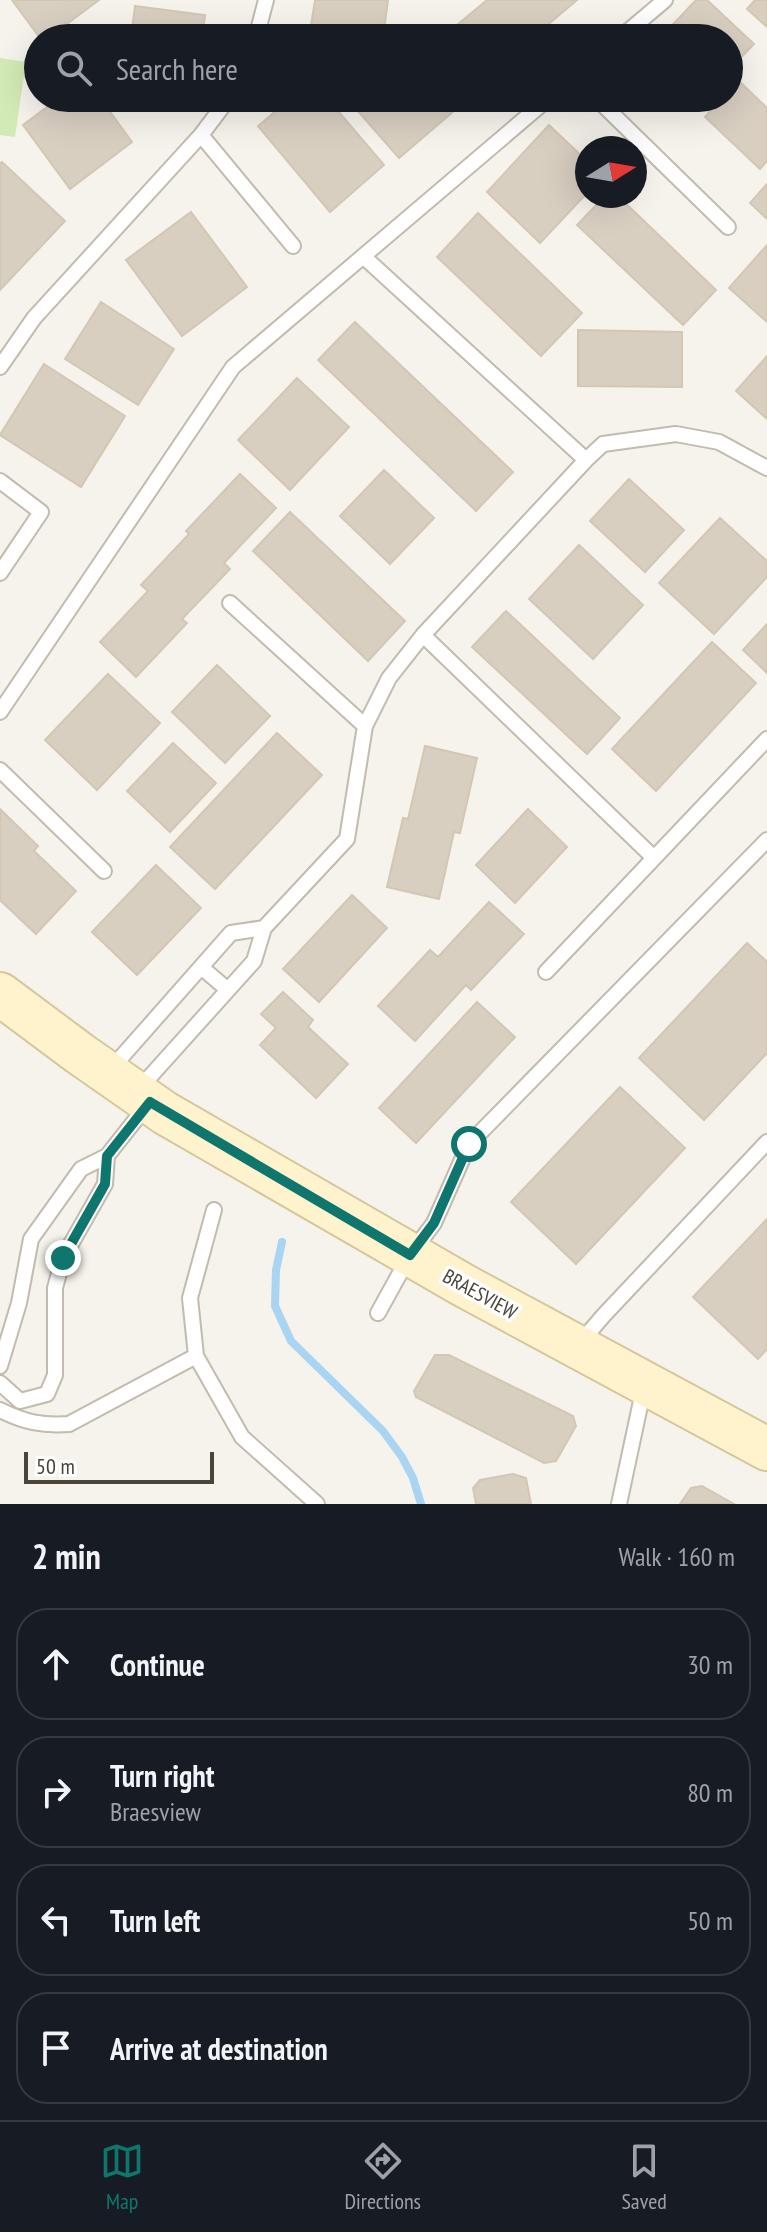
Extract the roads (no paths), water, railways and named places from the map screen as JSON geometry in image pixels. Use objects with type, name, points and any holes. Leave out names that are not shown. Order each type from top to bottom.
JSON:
[{"type":"street","name":"BRAESVIEW","points":[[0,994],[131,1089],[410,1255],[767,1449]]},
{"type":"lane","points":[[260,24],[266,0]]},
{"type":"lane","points":[[637,24],[665,0]]},
{"type":"lane","points":[[0,367],[34,318],[218,112]]},
{"type":"lane","points":[[0,712],[233,367],[533,112]]},
{"type":"lane","points":[[610,112],[728,227]]},
{"type":"lane","points":[[201,135],[293,246]]},
{"type":"lane","points":[[363,256],[586,460]]},
{"type":"lane","points":[[131,1089],[254,961],[264,928],[347,839],[365,726],[389,678],[423,635],[586,460],[603,444],[676,434],[719,442],[767,468]]},
{"type":"lane","points":[[0,481],[41,512],[0,573]]},
{"type":"lane","points":[[230,603],[365,726]]},
{"type":"lane","points":[[423,635],[654,858]]},
{"type":"lane","points":[[546,972],[767,739]]},
{"type":"lane","points":[[0,770],[104,871]]},
{"type":"lane","points":[[378,1313],[410,1255],[434,1223],[469,1144],[767,840]]},
{"type":"lane","points":[[20,1401],[47,1394],[55,1375],[55,1288],[63,1258],[105,1184],[107,1156],[131,1089],[201,967],[231,933],[264,928]]},
{"type":"lane","points":[[201,967],[228,990]]},
{"type":"lane","points":[[577,1346],[767,1142]]},
{"type":"lane","points":[[0,1366],[19,1303],[31,1239],[81,1169],[107,1156]]},
{"type":"lane","points":[[214,1210],[190,1298],[196,1356],[242,1437],[317,1504]]},
{"type":"lane","points":[[0,1410],[15,1418],[45,1426],[69,1424],[196,1356]]},
{"type":"lane","points":[[619,1504],[644,1382]]},
{"type":"lane","points":[[0,1383],[20,1401]]},
{"type":"lane","points":[[15,1418],[20,1401]]},
{"type":"waterway","points":[[282,1242],[276,1270],[275,1306],[291,1341],[383,1431],[413,1478],[421,1504]]}]
